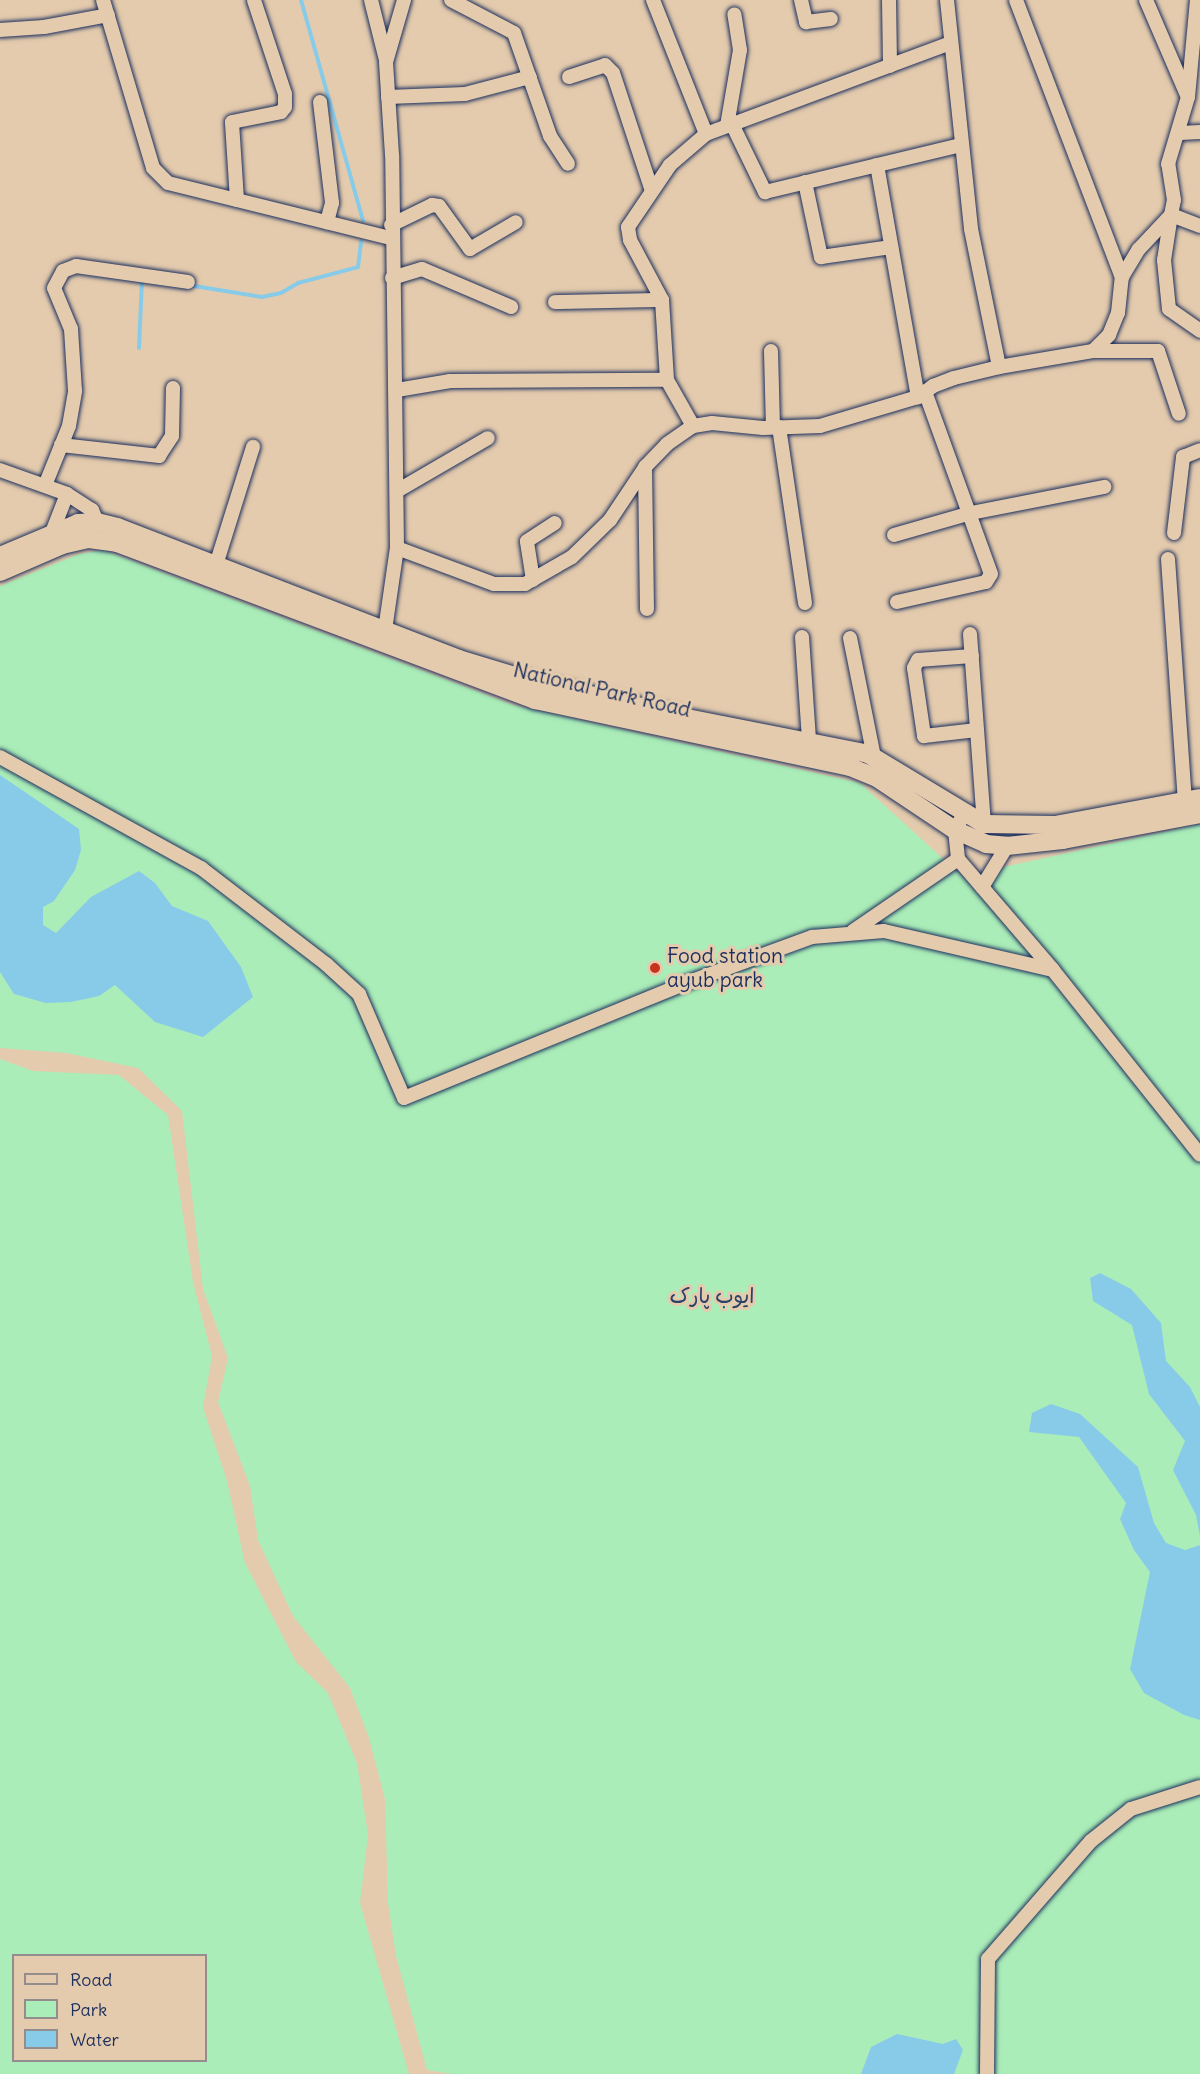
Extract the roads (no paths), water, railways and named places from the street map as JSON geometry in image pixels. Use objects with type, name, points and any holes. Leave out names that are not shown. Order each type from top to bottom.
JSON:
[{"type":"main road","name":"National Park Road","points":[[97,522],[216,565],[239,582],[489,686],[809,740],[874,757],[963,814],[984,824],[1055,825],[1192,799]]},
{"type":"main road","points":[[0,556],[78,523],[97,522]]},
{"type":"main road","name":"National Park Road","points":[[0,572],[62,545],[89,538],[117,543],[385,630],[557,696],[850,767],[885,783],[955,830],[986,844],[1007,846],[1063,840],[1200,814]]},
{"type":"street","points":[[103,0],[153,168],[168,183],[327,222],[390,232],[432,205],[439,206],[470,249],[516,222]]},
{"type":"street","points":[[237,200],[232,122],[281,112],[285,107],[285,94],[254,0]]},
{"type":"street","points":[[370,0],[386,62],[397,390],[397,548],[385,630]]},
{"type":"street","points":[[386,62],[404,0]]},
{"type":"street","points":[[451,0],[514,33],[550,136],[568,164]]},
{"type":"street","points":[[653,0],[706,134]]},
{"type":"street","points":[[801,0],[806,22],[831,19]]},
{"type":"street","points":[[889,0],[890,66]]},
{"type":"street","points":[[947,0],[971,229],[999,367]]},
{"type":"street","points":[[1016,0],[1122,277]]},
{"type":"street","points":[[1146,0],[1188,97]]},
{"type":"street","points":[[1197,0],[1196,51],[1188,97],[1180,133],[1168,164],[1174,200],[1164,293],[1168,309],[1200,332]]},
{"type":"street","points":[[734,14],[740,50],[730,125],[765,192],[961,146]]},
{"type":"street","points":[[0,30],[44,27],[108,15]]},
{"type":"street","points":[[693,426],[667,380],[662,300],[627,234],[652,191],[670,165],[706,134],[951,44]]},
{"type":"street","points":[[569,78],[605,65],[613,73],[652,191]]},
{"type":"street","points":[[388,97],[465,94],[530,77]]},
{"type":"street","points":[[320,102],[332,203],[327,222]]},
{"type":"street","points":[[1180,133],[1200,132]]},
{"type":"street","points":[[877,165],[921,395],[971,513],[991,579],[897,602]]},
{"type":"street","points":[[805,182],[821,257],[891,247]]},
{"type":"street","points":[[1093,351],[1109,335],[1118,313],[1122,277],[1139,249],[1171,215]]},
{"type":"street","points":[[1171,215],[1200,226]]},
{"type":"street","points":[[46,483],[69,426],[75,391],[71,329],[54,288],[63,271],[76,266],[188,282]]},
{"type":"street","points":[[392,278],[422,269],[511,307]]},
{"type":"street","points":[[555,302],[662,300]]},
{"type":"street","points":[[771,351],[776,427],[805,603]]},
{"type":"street","points":[[397,548],[494,584],[525,584],[572,558],[610,520],[645,467],[667,444],[693,426],[712,423],[776,427],[820,426],[921,395],[954,378],[999,367],[1093,351],[1158,351],[1179,414]]},
{"type":"street","points":[[397,390],[450,381],[667,380]]},
{"type":"street","points":[[61,445],[159,456],[172,436],[173,388]]},
{"type":"street","points":[[397,491],[488,438]]},
{"type":"street","points":[[216,565],[253,447]]},
{"type":"street","points":[[1174,533],[1183,457],[1200,450]]},
{"type":"street","points":[[645,467],[647,609]]},
{"type":"street","points":[[0,470],[46,483],[67,494],[92,510],[97,522]]},
{"type":"street","points":[[894,535],[971,513],[1104,488]]},
{"type":"street","points":[[51,535],[67,494]]},
{"type":"street","points":[[533,580],[528,541],[555,523]]},
{"type":"street","points":[[1168,559],[1192,799]]},
{"type":"street","points":[[970,634],[984,824]]},
{"type":"street","points":[[802,637],[809,740]]},
{"type":"street","points":[[849,638],[874,757]]},
{"type":"street","points":[[972,656],[918,660],[914,668],[924,736],[977,730]]},
{"type":"street","points":[[0,757],[201,868],[326,964],[359,994],[404,1098],[678,986],[812,937],[884,931],[1053,970]]},
{"type":"street","points":[[963,814],[955,830],[958,859],[1053,970],[1200,1155]]},
{"type":"street","points":[[982,887],[1007,846]]},
{"type":"street","points":[[853,932],[958,859]]},
{"type":"street","points":[[1026,962],[1033,946]]},
{"type":"street","points":[[987,2074],[988,1959],[1091,1841],[1131,1809],[1200,1787]]},
{"type":"water","points":[[0,775],[79,829],[81,850],[75,870],[54,901],[43,907],[43,925],[56,933],[91,897],[139,871],[155,883],[172,906],[208,921],[241,967],[253,997],[203,1037],[155,1022],[115,985],[99,996],[71,1002],[46,1003],[14,994],[0,972]]},
{"type":"water","points":[[1100,1273],[1131,1289],[1161,1323],[1166,1361],[1190,1387],[1200,1407],[1200,1536],[1196,1515],[1173,1470],[1185,1441],[1149,1394],[1132,1325],[1093,1301],[1090,1278]]},
{"type":"water","points":[[1051,1404],[1080,1414],[1138,1467],[1154,1523],[1166,1543],[1185,1550],[1200,1545],[1200,1720],[1184,1715],[1144,1693],[1130,1669],[1150,1572],[1134,1550],[1120,1519],[1126,1503],[1079,1437],[1029,1432],[1032,1413]]},
{"type":"water","points":[[897,2034],[943,2044],[956,2039],[963,2050],[954,2074],[861,2074],[871,2047]]},
{"type":"waterway","points":[[301,0],[363,220]]},
{"type":"waterway","points":[[188,285],[262,297],[281,293],[298,283],[358,267],[361,241]]},
{"type":"waterway","points":[[139,348],[142,280]]},
{"type":"place","name":"Food station ayub park","points":[[655,968]]},
{"type":"park label","name":"ایوب پارک","points":[[712,1296]]}]
